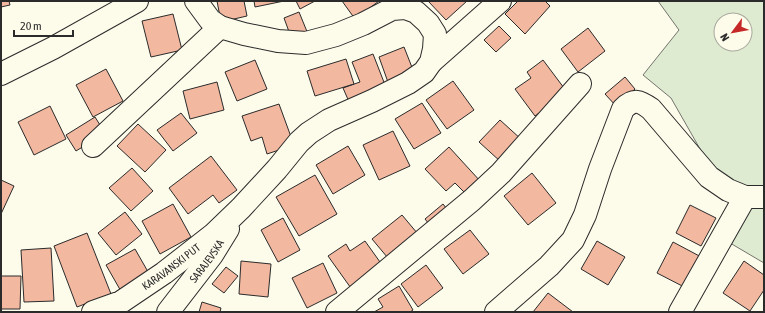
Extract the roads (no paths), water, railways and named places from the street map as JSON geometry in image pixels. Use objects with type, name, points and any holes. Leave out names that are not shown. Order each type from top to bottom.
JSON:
[{"type":"street","points":[[1,74],[53,48],[137,1]]},
{"type":"street","points":[[196,1],[210,20],[220,27],[278,41],[306,43],[336,35],[363,24],[392,9],[407,5],[428,23],[434,34],[434,49],[431,62]]},
{"type":"street","points":[[241,208],[277,169],[299,142],[309,133],[328,120],[372,101],[408,83],[424,72],[431,62],[500,1]]},
{"type":"street","points":[[93,146],[220,27]]},
{"type":"street","points":[[337,312],[478,195],[501,173],[580,84]]},
{"type":"street","points":[[496,312],[549,266],[573,240],[585,215],[600,169],[623,109],[629,104],[635,102],[642,103],[651,109],[709,177],[728,190],[755,197],[680,312]]},
{"type":"street","name":"SARAJEVSKA","points":[[170,310],[212,255],[241,208]]},
{"type":"street","name":"KARAVANSKI PUT","points":[[93,312],[121,302],[164,273],[214,234],[241,208]]}]
